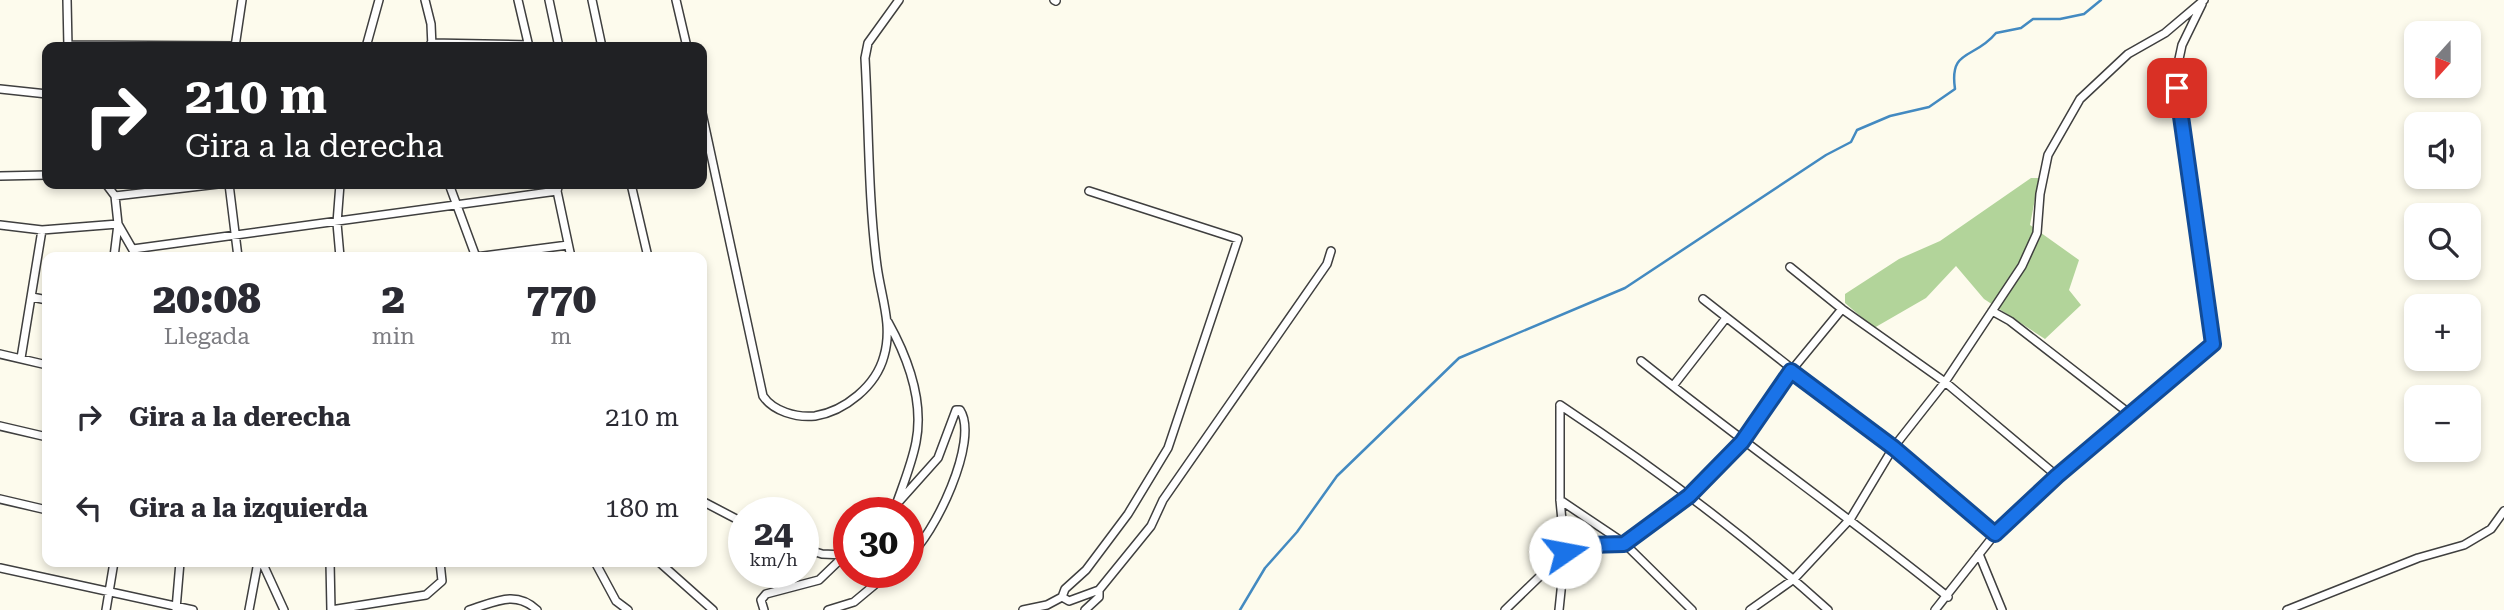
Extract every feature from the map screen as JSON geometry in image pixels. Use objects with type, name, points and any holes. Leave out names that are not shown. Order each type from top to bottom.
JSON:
[{"type":"street","points":[[66,0],[68,42]]},
{"type":"street","points":[[236,42],[242,0]]},
{"type":"street","points":[[367,42],[379,0]]},
{"type":"street","points":[[425,0],[432,42]]},
{"type":"street","points":[[518,0],[528,42]]},
{"type":"street","points":[[549,0],[558,42]]},
{"type":"street","points":[[592,0],[601,42]]},
{"type":"street","points":[[670,0],[678,9]]},
{"type":"street","points":[[676,0],[686,42]]},
{"type":"street","points":[[899,0],[868,43],[864,58],[877,266],[888,321],[903,348],[918,398],[916,442],[899,497]]},
{"type":"street","points":[[1750,610],[1794,579],[1851,518],[1894,448],[1945,382],[1992,311],[2032,248],[2040,218],[2040,194],[2049,155],[2069,114],[2092,85],[2128,54],[2174,26],[2204,0]]},
{"type":"street","points":[[1935,610],[1948,597],[1995,534],[2057,476],[2213,344],[2176,73],[2182,46],[2204,0]]},
{"type":"street","points":[[0,89],[42,93]]},
{"type":"street","points":[[707,136],[763,396],[768,403],[790,414],[808,416],[822,414],[859,395],[874,379],[884,355],[888,321]]},
{"type":"street","points":[[0,176],[42,175]]},
{"type":"street","points":[[110,189],[115,195],[118,224],[115,252]]},
{"type":"street","points":[[115,195],[171,189]]},
{"type":"street","points":[[229,189],[237,252]]},
{"type":"street","points":[[340,189],[337,223],[340,252]]},
{"type":"street","points":[[451,189],[474,252]]},
{"type":"street","points":[[142,252],[542,189]]},
{"type":"street","points":[[554,189],[570,252]]},
{"type":"street","points":[[632,189],[648,252]]},
{"type":"street","points":[[1023,610],[1047,605],[1062,597],[1065,589],[1086,570],[1128,514],[1168,448],[1238,239],[1089,191]]},
{"type":"street","points":[[0,225],[42,230],[118,224]]},
{"type":"street","points":[[118,224],[134,252]]},
{"type":"street","points":[[21,358],[42,230]]},
{"type":"street","points":[[514,252],[568,245]]},
{"type":"street","points":[[1085,610],[1099,597],[1099,590],[1152,526],[1163,500],[1327,264],[1331,251]]},
{"type":"street","points":[[1790,267],[1842,309],[1945,382],[2057,476]]},
{"type":"street","points":[[32,297],[42,299]]},
{"type":"street","points":[[1703,299],[1791,371],[1894,448],[1995,534]]},
{"type":"street","points":[[1506,610],[1565,552],[1587,545],[1624,544],[1689,496],[1742,442],[1791,371],[1842,309]]},
{"type":"street","points":[[1992,311],[2010,321],[2130,414]]},
{"type":"street","points":[[1673,386],[1726,318]]},
{"type":"street","points":[[0,354],[42,364]]},
{"type":"street","points":[[1641,361],[1742,442],[1851,518],[1948,597]]},
{"type":"street","points":[[1561,608],[1565,552],[1560,500],[1560,405],[1689,496],[1794,579],[1828,610]]},
{"type":"street","points":[[903,497],[937,458],[956,410],[960,410],[965,430],[960,462],[939,513],[924,534]]},
{"type":"street","points":[[0,426],[42,436]]},
{"type":"street","points":[[0,499],[42,509]]},
{"type":"street","points":[[1560,500],[1624,544],[1692,610]]},
{"type":"street","points":[[707,504],[728,515]]},
{"type":"street","points":[[2287,610],[2418,558],[2464,545],[2491,529],[2504,511]]},
{"type":"street","points":[[1979,554],[2003,610]]},
{"type":"street","points":[[106,610],[113,567]]},
{"type":"street","points":[[176,608],[180,567]]},
{"type":"street","points":[[249,610],[259,567]]},
{"type":"street","points":[[263,567],[285,610]]},
{"type":"street","points":[[330,567],[331,610],[426,595],[442,581],[441,567]]},
{"type":"street","points":[[598,567],[616,601],[628,610]]},
{"type":"street","points":[[665,567],[713,610]]},
{"type":"street","points":[[764,610],[761,600],[766,594],[819,580],[833,567]]},
{"type":"street","points":[[0,568],[193,610]]},
{"type":"street","points":[[828,610],[854,602],[871,588]]},
{"type":"street","points":[[1062,597],[1069,601],[1090,590],[1099,590]]},
{"type":"street","points":[[468,610],[499,599],[512,598],[527,601],[537,610]]},
{"type":"green space","points":[[2031,178],[2039,178],[2030,225],[2079,260],[2069,290],[2081,305],[2045,339],[1984,299],[1956,266],[1926,298],[1874,328],[1845,303],[1845,294],[1899,259],[1940,241]]},
{"type":"waterway","points":[[1240,610],[1265,568],[1297,532],[1337,476],[1459,358],[1625,288],[1826,155],[1851,142],[1857,130],[1890,116],[1929,107],[1955,89],[1954,76],[1960,60],[1996,33],[2021,28],[2033,19],[2060,19],[2084,14],[2101,0]]},
{"type":"route","points":[[1565,552],[1587,545],[1624,544],[1689,496],[1742,442],[1791,371],[1894,448],[1995,534],[2057,476],[2213,344],[2177,88]]}]
